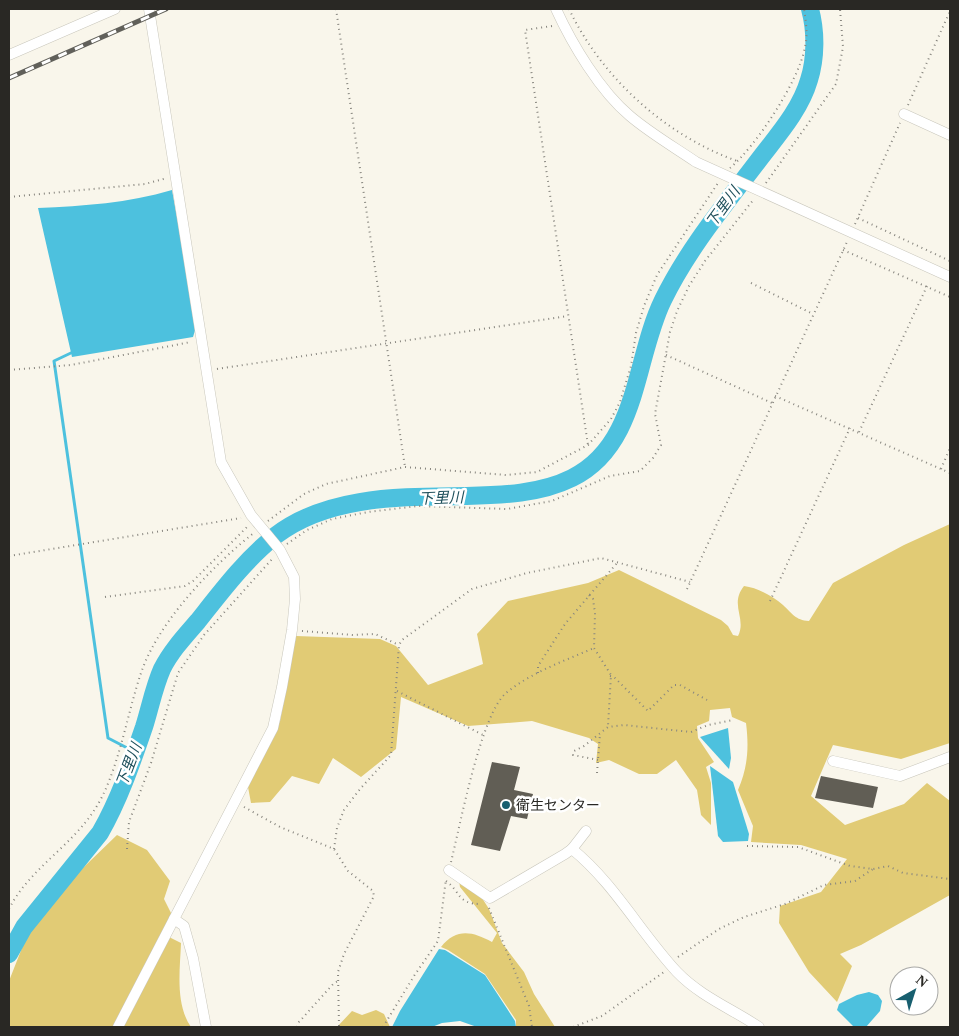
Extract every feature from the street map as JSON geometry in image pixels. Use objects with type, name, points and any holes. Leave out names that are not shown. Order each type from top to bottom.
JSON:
[{"type":"street","points":[[9,56],[115,9]]},
{"type":"street","points":[[118,1027],[273,728],[296,600],[294,577],[279,550],[258,522],[221,462],[149,9]]},
{"type":"street","points":[[556,9],[562,24],[590,69],[629,115],[696,162],[950,277]]},
{"type":"street","points":[[904,114],[950,135]]},
{"type":"street","points":[[833,761],[900,776],[950,757]]},
{"type":"street","points":[[448,870],[490,898],[572,849],[586,831]]},
{"type":"street","points":[[572,849],[614,892],[671,964],[708,997],[760,1027]]},
{"type":"street","points":[[174,919],[184,926],[206,1027]]},
{"type":"path","points":[[336,9],[405,468]]},
{"type":"path","points":[[569,9],[578,27],[596,54],[627,91],[675,131],[714,153],[738,162]]},
{"type":"path","points":[[105,597],[185,586],[200,575],[258,522],[304,494],[326,484],[405,468],[506,475],[538,472],[588,445],[611,419],[620,402],[639,324],[657,275],[726,175],[738,162],[774,113],[792,84],[805,48],[806,27],[804,9]]},
{"type":"path","points":[[126,849],[129,822],[151,763],[178,673],[204,635],[279,550],[307,530],[332,520],[350,516],[418,506],[507,509],[552,501],[610,476],[640,471],[653,458],[662,445],[655,414],[670,332],[689,286],[836,84],[843,47],[840,9]]},
{"type":"path","points":[[687,589],[852,232],[950,11]]},
{"type":"path","points":[[562,24],[525,30],[588,445]]},
{"type":"path","points":[[9,197],[145,184],[176,176]]},
{"type":"path","points":[[858,218],[950,261]]},
{"type":"path","points":[[843,250],[950,297]]},
{"type":"path","points":[[751,282],[813,314]]},
{"type":"path","points":[[859,432],[927,286]]},
{"type":"path","points":[[207,370],[568,316]]},
{"type":"path","points":[[9,370],[71,365],[202,340]]},
{"type":"path","points":[[666,354],[772,403]]},
{"type":"path","points":[[775,396],[950,473]]},
{"type":"path","points":[[770,601],[850,428]]},
{"type":"path","points":[[941,469],[950,448]]},
{"type":"path","points":[[9,556],[245,518],[258,522]]},
{"type":"path","points":[[9,909],[27,884],[82,827],[96,808],[111,777],[141,672],[149,654],[164,630],[213,571],[258,522]]},
{"type":"path","points":[[334,849],[337,828],[344,810],[360,788],[391,755],[399,645],[402,640],[472,590],[527,573],[601,558],[690,582]]},
{"type":"path","points":[[538,673],[538,666],[564,624],[616,562]]},
{"type":"path","points":[[589,595],[593,599],[595,613],[594,648],[610,676],[608,727]]},
{"type":"path","points":[[292,630],[354,635],[375,634],[399,645]]},
{"type":"path","points":[[384,1027],[414,976],[438,941],[448,870],[483,734],[494,709],[504,694],[538,673],[594,648]]},
{"type":"path","points":[[610,676],[614,677],[648,711],[674,685],[680,685],[707,700]]},
{"type":"path","points":[[397,691],[483,734]]},
{"type":"path","points":[[598,760],[573,755],[574,751],[584,746],[608,727],[624,725],[691,732],[708,725],[733,720]]},
{"type":"path","points":[[597,773],[600,734]]},
{"type":"path","points":[[234,802],[280,827],[334,849],[348,871],[369,886],[374,896],[344,954],[338,972],[339,1027]]},
{"type":"path","points":[[747,846],[798,847],[850,866],[873,869],[888,866],[903,873],[950,879]]},
{"type":"path","points":[[573,1027],[602,1016],[719,929],[744,917],[784,904],[824,885],[854,881],[873,869]]},
{"type":"path","points":[[446,881],[459,898],[468,904],[480,904],[486,901],[529,1006],[532,1027]]},
{"type":"path","points":[[297,1027],[299,1022],[334,983],[338,981]]},
{"type":"shaded area","points":[[950,524],[950,743],[901,759],[833,745],[811,796],[845,825],[904,804],[927,783],[950,801],[950,895],[861,945],[840,954],[852,966],[837,1002],[809,972],[779,923],[780,906],[821,892],[847,859],[801,845],[751,842],[753,826],[738,790],[747,757],[746,723],[732,717],[730,708],[710,710],[709,721],[697,726],[698,738],[714,762],[706,767],[711,783],[711,825],[701,815],[697,790],[676,760],[657,774],[639,774],[609,760],[596,763],[598,744],[589,738],[532,721],[468,726],[401,697],[396,749],[361,777],[333,758],[319,784],[292,776],[270,802],[251,803],[248,787],[280,721],[296,636],[380,639],[396,646],[428,685],[483,664],[477,634],[508,601],[588,583],[619,570],[721,620],[728,626],[733,635],[738,636],[741,623],[738,599],[744,586],[765,593],[779,602],[797,618],[809,621],[833,583],[904,545]]},
{"type":"shaded area","points":[[117,835],[147,850],[170,881],[164,899],[173,917],[163,934],[181,943],[181,997],[186,1018],[191,1027],[9,1027],[9,981],[31,925],[58,892]]},
{"type":"shaded area","points":[[459,881],[482,898],[489,909],[502,943],[524,972],[534,994],[555,1027],[516,1027],[516,1020],[485,974],[441,947],[458,934],[478,935],[492,942],[497,933],[460,887]]},
{"type":"shaded area","points":[[376,1010],[384,1014],[390,1027],[337,1027],[352,1011],[362,1015]]},
{"type":"water","points":[[172,190],[197,324],[193,337],[72,357],[38,208],[106,203]]},
{"type":"water","points":[[728,728],[731,758],[729,769],[700,737]]},
{"type":"water","points":[[710,766],[733,782],[749,834],[748,841],[723,842],[718,836]]},
{"type":"water","points":[[439,949],[445,950],[485,975],[515,1021],[516,1027],[477,1027],[460,1021],[442,1023],[432,1027],[392,1027]]},
{"type":"water","points":[[869,992],[878,995],[882,1001],[880,1011],[866,1027],[854,1027],[837,1010],[839,1004],[857,995]]},
{"type":"building","name":"衛生センター","points":[[492,762],[520,767],[514,790],[533,794],[527,819],[511,816],[500,851],[471,845]]},
{"type":"building","points":[[821,776],[878,787],[873,808],[815,798]]},
{"type":"waterway","name":"下里川","points":[[9,954],[24,927],[100,833],[119,794],[135,754],[154,690],[162,669],[170,656],[234,577],[264,545],[296,523],[318,513],[366,501],[391,498],[507,494],[547,487],[572,478],[594,463],[610,445],[623,423],[654,323],[673,281],[707,229],[787,123],[800,102],[809,80],[814,54],[814,35],[810,9]]},
{"type":"waterway","points":[[73,352],[54,361],[108,738],[135,752]]},
{"type":"railway","points":[[9,78],[166,9]]},
{"type":"place","name":"衛生センター","points":[[506,805]]}]
